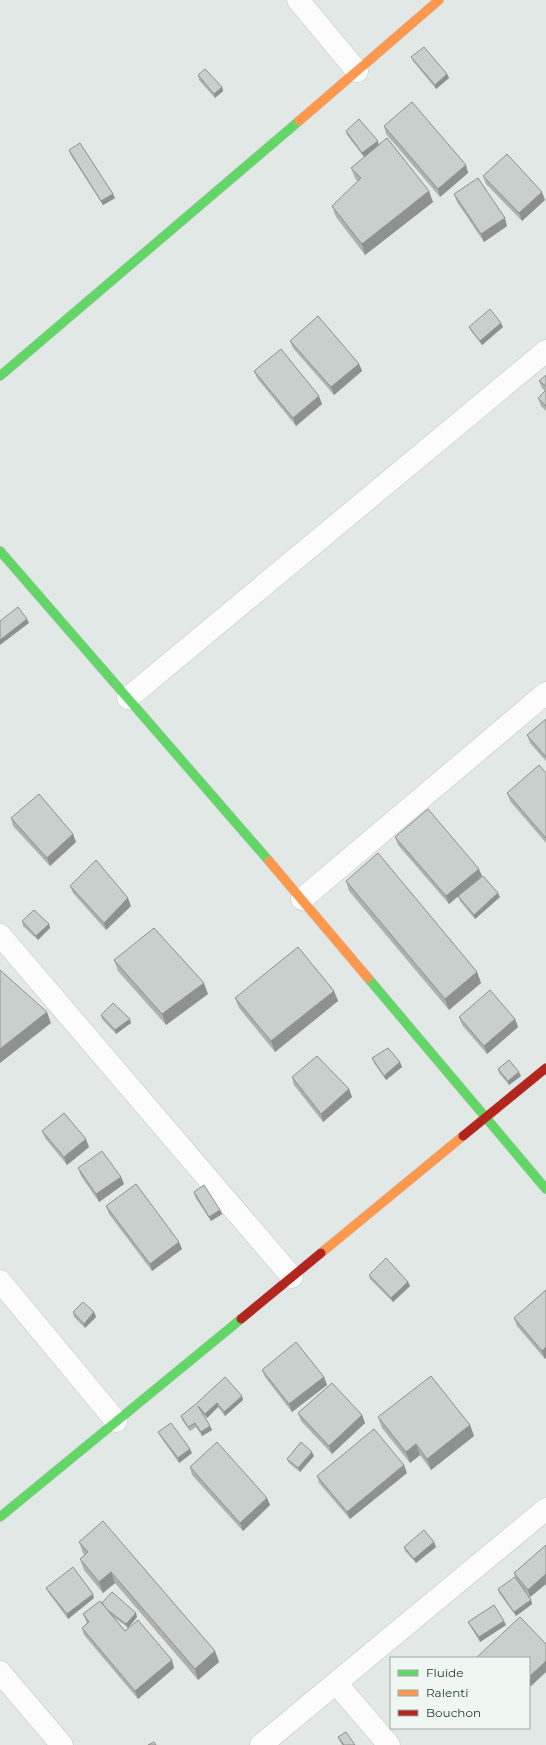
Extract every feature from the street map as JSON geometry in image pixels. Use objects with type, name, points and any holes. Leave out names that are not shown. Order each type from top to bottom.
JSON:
[{"type":"street","points":[[298,0],[357,71]]},
{"type":"street","points":[[0,376],[439,0]]},
{"type":"street","points":[[128,698],[546,350]]},
{"type":"street","points":[[0,551],[302,899],[546,1189]]},
{"type":"street","points":[[302,899],[546,693]]},
{"type":"street","points":[[0,935],[292,1277]]},
{"type":"street","points":[[0,1517],[546,1068]]},
{"type":"street","points":[[0,1281],[116,1421]]},
{"type":"street","points":[[261,1745],[546,1510]]},
{"type":"street","points":[[0,1672],[62,1745]]},
{"type":"street","points":[[336,1683],[389,1745]]},
{"type":"building","points":[[424,47],[447,74],[435,85],[411,57]]},
{"type":"building","points":[[205,69],[222,87],[214,94],[198,75]]},
{"type":"building","points":[[412,102],[466,165],[438,189],[384,126]]},
{"type":"building","points":[[359,119],[378,141],[362,153],[346,131]]},
{"type":"building","points":[[387,138],[429,191],[362,244],[332,206],[361,178],[351,168]]},
{"type":"building","points":[[80,143],[113,194],[101,201],[69,150]]},
{"type":"building","points":[[507,154],[542,192],[519,213],[483,176]]},
{"type":"building","points":[[478,178],[505,218],[481,234],[454,194]]},
{"type":"building","points":[[490,309],[501,323],[480,341],[469,327]]},
{"type":"building","points":[[318,316],[359,364],[331,387],[290,341]]},
{"type":"building","points":[[281,349],[319,396],[293,418],[254,371]]},
{"type":"building","points":[[546,375],[546,386],[539,381]]},
{"type":"building","points":[[546,390],[546,406],[538,398]]},
{"type":"building","points":[[18,607],[27,619],[0,640],[0,621]]},
{"type":"building","points":[[546,719],[546,757],[527,735]]},
{"type":"building","points":[[539,765],[546,773],[546,838],[507,793]]},
{"type":"building","points":[[39,794],[73,834],[47,858],[11,818]]},
{"type":"building","points":[[428,809],[479,869],[446,896],[395,837]]},
{"type":"building","points":[[378,853],[477,972],[445,999],[346,881]]},
{"type":"building","points":[[96,860],[128,898],[104,923],[70,886]]},
{"type":"building","points":[[483,876],[498,893],[474,915],[458,896]]},
{"type":"building","points":[[34,910],[49,924],[36,936],[22,921]]},
{"type":"building","points":[[154,928],[204,983],[162,1014],[114,960]]},
{"type":"building","points":[[298,947],[334,991],[271,1041],[235,998]]},
{"type":"building","points":[[0,970],[47,1012],[0,1049]]},
{"type":"building","points":[[490,990],[515,1019],[484,1046],[459,1017]]},
{"type":"building","points":[[113,1003],[130,1019],[115,1030],[101,1015]]},
{"type":"building","points":[[388,1048],[400,1062],[384,1076],[372,1058]]},
{"type":"building","points":[[317,1056],[349,1089],[321,1114],[292,1077]]},
{"type":"building","points":[[509,1060],[519,1072],[508,1081],[498,1069]]},
{"type":"building","points":[[64,1113],[86,1139],[64,1157],[42,1131]]},
{"type":"building","points":[[102,1151],[121,1177],[96,1194],[78,1168]]},
{"type":"building","points":[[136,1184],[179,1242],[150,1264],[106,1206]]},
{"type":"building","points":[[204,1185],[220,1210],[209,1217],[194,1192]]},
{"type":"building","points":[[386,1258],[408,1282],[391,1298],[369,1275]]},
{"type":"building","points":[[546,1290],[546,1347],[542,1351],[514,1318]]},
{"type":"building","points":[[83,1302],[94,1312],[84,1324],[73,1312]]},
{"type":"building","points":[[296,1342],[324,1377],[289,1404],[262,1370]]},
{"type":"building","points":[[431,1376],[470,1425],[427,1459],[416,1444],[406,1452],[378,1417]]},
{"type":"building","points":[[225,1377],[242,1396],[224,1412],[217,1403],[205,1414],[198,1406],[210,1426],[201,1432],[195,1423],[188,1427],[181,1416]]},
{"type":"building","points":[[332,1383],[362,1415],[329,1446],[298,1413]]},
{"type":"building","points":[[171,1423],[190,1449],[178,1458],[158,1432]]},
{"type":"building","points":[[374,1429],[404,1465],[347,1512],[317,1476]]},
{"type":"building","points":[[217,1442],[267,1498],[240,1523],[190,1467]]},
{"type":"building","points":[[301,1442],[312,1452],[298,1468],[287,1459]]},
{"type":"building","points":[[103,1521],[215,1651],[195,1669],[111,1572],[99,1582],[80,1559],[88,1552],[79,1542]]},
{"type":"building","points":[[424,1530],[434,1542],[414,1559],[404,1547]]},
{"type":"building","points":[[546,1545],[546,1574],[528,1590],[514,1573]]},
{"type":"building","points":[[73,1567],[93,1594],[67,1614],[46,1588]]},
{"type":"building","points":[[515,1577],[531,1600],[514,1612],[498,1589]]},
{"type":"building","points":[[112,1592],[136,1613],[126,1624],[106,1609],[102,1603]]},
{"type":"building","points":[[100,1601],[125,1631],[138,1620],[172,1660],[135,1691],[82,1628],[89,1622],[83,1614]]},
{"type":"building","points":[[494,1605],[504,1621],[479,1637],[468,1622]]},
{"type":"building","points":[[520,1617],[546,1644],[546,1661],[530,1676],[530,1657],[477,1657]]},
{"type":"building","points":[[346,1732],[355,1745],[344,1745],[338,1737]]},
{"type":"building","points":[[154,1742],[156,1745],[148,1745]]},
{"type":"traffic: fast","points":[[0,376],[299,121]]},
{"type":"traffic: fast","points":[[0,551],[269,861]]},
{"type":"traffic: fast","points":[[368,978],[546,1189]]},
{"type":"traffic: fast","points":[[0,1517],[241,1319]]},
{"type":"traffic: slow","points":[[299,121],[439,0]]},
{"type":"traffic: slow","points":[[269,861],[368,978]]},
{"type":"traffic: slow","points":[[321,1253],[463,1136]]},
{"type":"traffic: jam","points":[[463,1136],[546,1068]]},
{"type":"traffic: jam","points":[[241,1319],[321,1253]]}]
